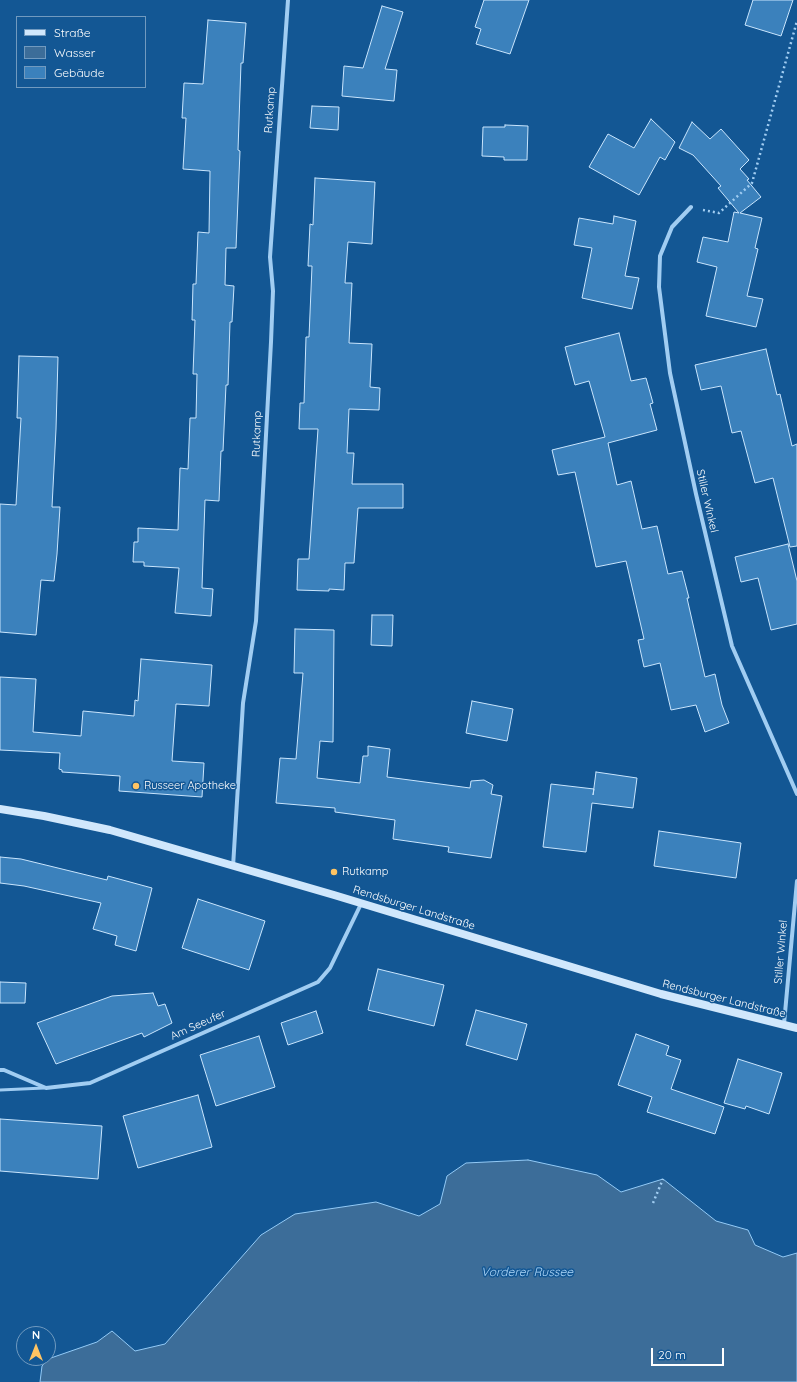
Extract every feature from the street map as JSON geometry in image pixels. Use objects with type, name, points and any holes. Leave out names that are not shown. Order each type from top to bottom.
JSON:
[{"type":"street","name":"Rutkamp","points":[[233,867],[243,702],[256,621],[273,291],[270,257],[288,0]]},
{"type":"street","name":"Stiller Winkel","points":[[691,207],[672,227],[660,256],[658,287],[670,373],[696,494],[732,646],[797,794]]},
{"type":"street","name":"Rendsburger Landstraße","points":[[0,809],[44,816],[110,830],[661,994],[797,1028]]},
{"type":"street","name":"Stiller Winkel","points":[[784,1025],[797,881]]},
{"type":"street","name":"Am Seeufer","points":[[0,1070],[4,1070],[46,1088],[90,1083],[318,982],[330,968],[362,904]]},
{"type":"lane","points":[[0,1090],[46,1088]]},
{"type":"path","points":[[691,207],[719,214],[752,183],[797,21]]},
{"type":"path","points":[[654,1203],[663,1179]]},
{"type":"water","name":"Vorderer Russee","points":[[528,1160],[597,1175],[621,1192],[663,1179],[716,1221],[748,1230],[755,1245],[783,1257],[797,1253],[797,1382],[40,1382],[42,1366],[56,1366],[56,1356],[97,1342],[112,1331],[135,1351],[165,1344],[261,1235],[295,1214],[376,1202],[419,1216],[440,1204],[447,1176],[466,1163]]},
{"type":"building","points":[[484,0],[529,0],[510,54],[476,44],[481,29],[475,27]]},
{"type":"building","points":[[753,0],[793,0],[781,36],[745,25]]},
{"type":"building","points":[[382,6],[403,12],[385,69],[397,70],[394,101],[342,96],[344,66],[363,68]]},
{"type":"building","points":[[208,20],[246,23],[243,63],[241,63],[238,150],[240,151],[236,248],[226,248],[225,285],[234,286],[232,322],[230,322],[228,385],[226,385],[223,451],[221,451],[219,501],[205,500],[202,588],[213,589],[211,616],[175,613],[179,568],[144,566],[144,562],[133,562],[134,542],[138,542],[138,528],[178,530],[180,468],[188,469],[190,418],[196,418],[197,374],[193,374],[195,320],[192,320],[193,284],[196,284],[198,232],[209,233],[210,171],[183,169],[186,118],[182,118],[184,83],[203,84]]},
{"type":"building","points":[[312,106],[339,107],[338,130],[310,128]]},
{"type":"building","points":[[651,119],[675,142],[665,160],[660,157],[639,195],[589,167],[608,134],[634,148]]},
{"type":"building","points":[[692,122],[710,139],[721,129],[749,160],[740,169],[761,197],[740,213],[762,218],[755,248],[758,249],[747,296],[763,299],[756,327],[706,316],[717,267],[697,262],[703,237],[728,242],[734,212],[739,213],[718,188],[721,186],[693,155],[679,148]]},
{"type":"building","points":[[505,125],[528,126],[527,160],[504,160],[504,157],[482,156],[483,127],[505,127]]},
{"type":"building","points":[[315,178],[375,182],[372,244],[348,242],[345,283],[352,283],[349,343],[372,344],[370,387],[380,388],[379,410],[349,409],[347,453],[354,453],[352,484],[403,484],[403,508],[358,508],[354,563],[345,563],[344,590],[329,589],[329,591],[297,590],[298,559],[309,559],[318,429],[299,429],[300,403],[304,403],[306,337],[309,337],[312,266],[308,266],[310,224],[313,225]]},
{"type":"building","points":[[614,216],[636,221],[625,276],[639,278],[632,309],[582,298],[592,248],[574,245],[579,218],[613,224]]},
{"type":"building","points":[[619,333],[631,381],[646,378],[653,403],[650,404],[657,430],[608,443],[617,485],[631,481],[642,529],[657,526],[668,574],[682,571],[705,677],[715,674],[722,705],[729,723],[705,732],[696,705],[671,710],[660,663],[644,667],[638,640],[644,639],[626,561],[596,567],[575,472],[558,475],[552,450],[605,437],[589,381],[575,385],[565,347]]},
{"type":"building","points":[[766,349],[777,395],[780,394],[792,446],[797,444],[797,546],[790,547],[773,478],[755,483],[741,431],[732,433],[721,386],[701,390],[695,365]]},
{"type":"building","points":[[19,356],[58,357],[52,507],[60,507],[57,554],[54,581],[41,580],[36,635],[0,632],[0,504],[16,505],[21,418],[17,418]]},
{"type":"building","points":[[788,544],[797,581],[797,624],[771,630],[758,578],[741,582],[735,557]]},
{"type":"building","points":[[372,615],[393,615],[392,646],[371,645]]},
{"type":"building","points":[[295,629],[334,630],[333,742],[320,741],[317,778],[360,783],[363,756],[368,756],[368,746],[390,749],[387,777],[470,788],[471,781],[484,780],[493,785],[491,794],[502,796],[491,858],[448,852],[449,847],[393,839],[395,820],[335,812],[335,808],[276,803],[280,758],[296,759],[303,673],[294,673]]},
{"type":"building","points":[[141,659],[212,665],[209,706],[176,704],[172,761],[204,763],[202,797],[119,791],[120,776],[62,772],[62,770],[59,769],[60,753],[0,750],[0,677],[36,679],[33,732],[81,736],[83,711],[134,716],[135,700],[138,701]]},
{"type":"building","points":[[472,701],[513,709],[507,741],[466,733]]},
{"type":"building","points":[[596,772],[637,778],[633,808],[592,803],[586,852],[543,847],[551,784],[594,789]]},
{"type":"building","points":[[659,831],[741,843],[736,878],[654,866]]},
{"type":"building","points":[[0,857],[21,859],[107,880],[108,876],[152,888],[136,951],[115,945],[117,936],[93,929],[101,903],[24,886],[0,883]]},
{"type":"building","points":[[198,899],[265,921],[249,970],[182,948]]},
{"type":"building","points":[[378,969],[444,985],[434,1026],[368,1010]]},
{"type":"building","points":[[0,982],[26,983],[25,1003],[0,1003]]},
{"type":"building","points":[[153,993],[158,1006],[165,1004],[172,1023],[144,1037],[142,1033],[56,1064],[37,1023],[112,996]]},
{"type":"building","points":[[476,1010],[527,1024],[517,1060],[466,1045]]},
{"type":"building","points":[[316,1011],[323,1033],[288,1045],[281,1023]]},
{"type":"building","points":[[636,1034],[669,1046],[666,1055],[681,1060],[671,1089],[724,1107],[715,1134],[647,1112],[652,1097],[618,1085]]},
{"type":"building","points":[[259,1036],[275,1087],[216,1106],[200,1055]]},
{"type":"building","points":[[738,1059],[782,1073],[769,1114],[746,1106],[745,1109],[724,1103]]},
{"type":"building","points":[[198,1095],[212,1147],[138,1168],[123,1116]]},
{"type":"building","points":[[0,1119],[102,1126],[98,1179],[0,1171]]},
{"type":"place","name":"Russeer Apotheke","points":[[136,786]]},
{"type":"place","name":"Rutkamp","points":[[334,872]]}]
